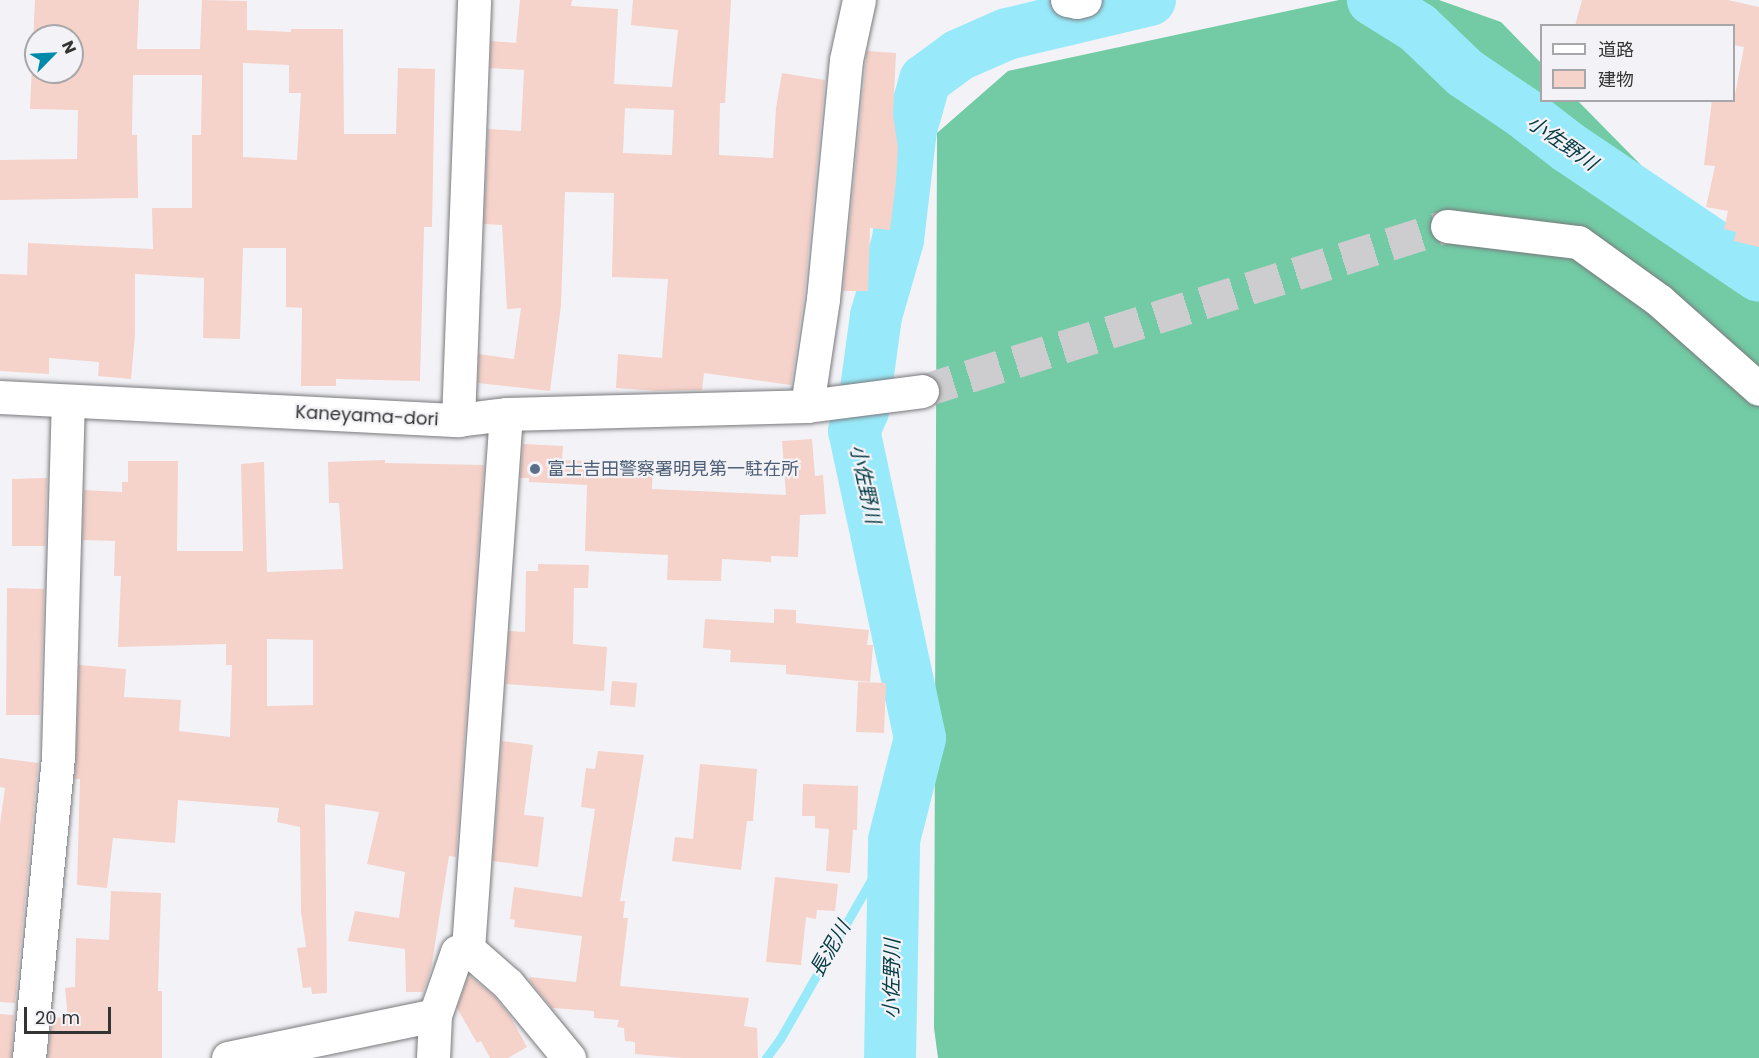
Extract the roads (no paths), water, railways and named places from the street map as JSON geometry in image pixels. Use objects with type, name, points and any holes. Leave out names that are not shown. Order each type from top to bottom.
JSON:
[{"type":"street","name":"Kaneyama-dori","points":[[0,397],[68,403],[458,420],[474,0]]},
{"type":"street","points":[[807,406],[823,299],[846,60],[859,0]]},
{"type":"street","points":[[1066,0],[1077,2],[1085,0]]},
{"type":"street","points":[[1447,226],[1578,242],[1660,301],[1759,389]]},
{"type":"street","points":[[458,420],[506,414],[807,406],[890,398],[922,391]]},
{"type":"street","points":[[29,1058],[58,755],[68,403]]},
{"type":"street","points":[[468,949],[506,414]]},
{"type":"street","points":[[433,1058],[435,1014],[457,952],[468,949]]},
{"type":"street","points":[[468,949],[508,984],[569,1058]]},
{"type":"street","points":[[228,1058],[435,1014]]},
{"type":"waterway","name":"小佐野川","points":[[890,1058],[894,840],[920,738],[854,431],[863,411],[876,316],[898,240],[911,130],[925,80],[959,55],[1007,34],[1150,0]]},
{"type":"waterway","name":"小佐野川","points":[[1373,0],[1418,28],[1465,73],[1524,113],[1568,147],[1759,276]]},
{"type":"waterway","name":"長泥川","points":[[766,1058],[780,1039],[894,840]]},
{"type":"tunnel","points":[[922,391],[1447,226]]},
{"type":"place","name":"富士吉田警察署明見第一駐在所","points":[[535,469]]}]
